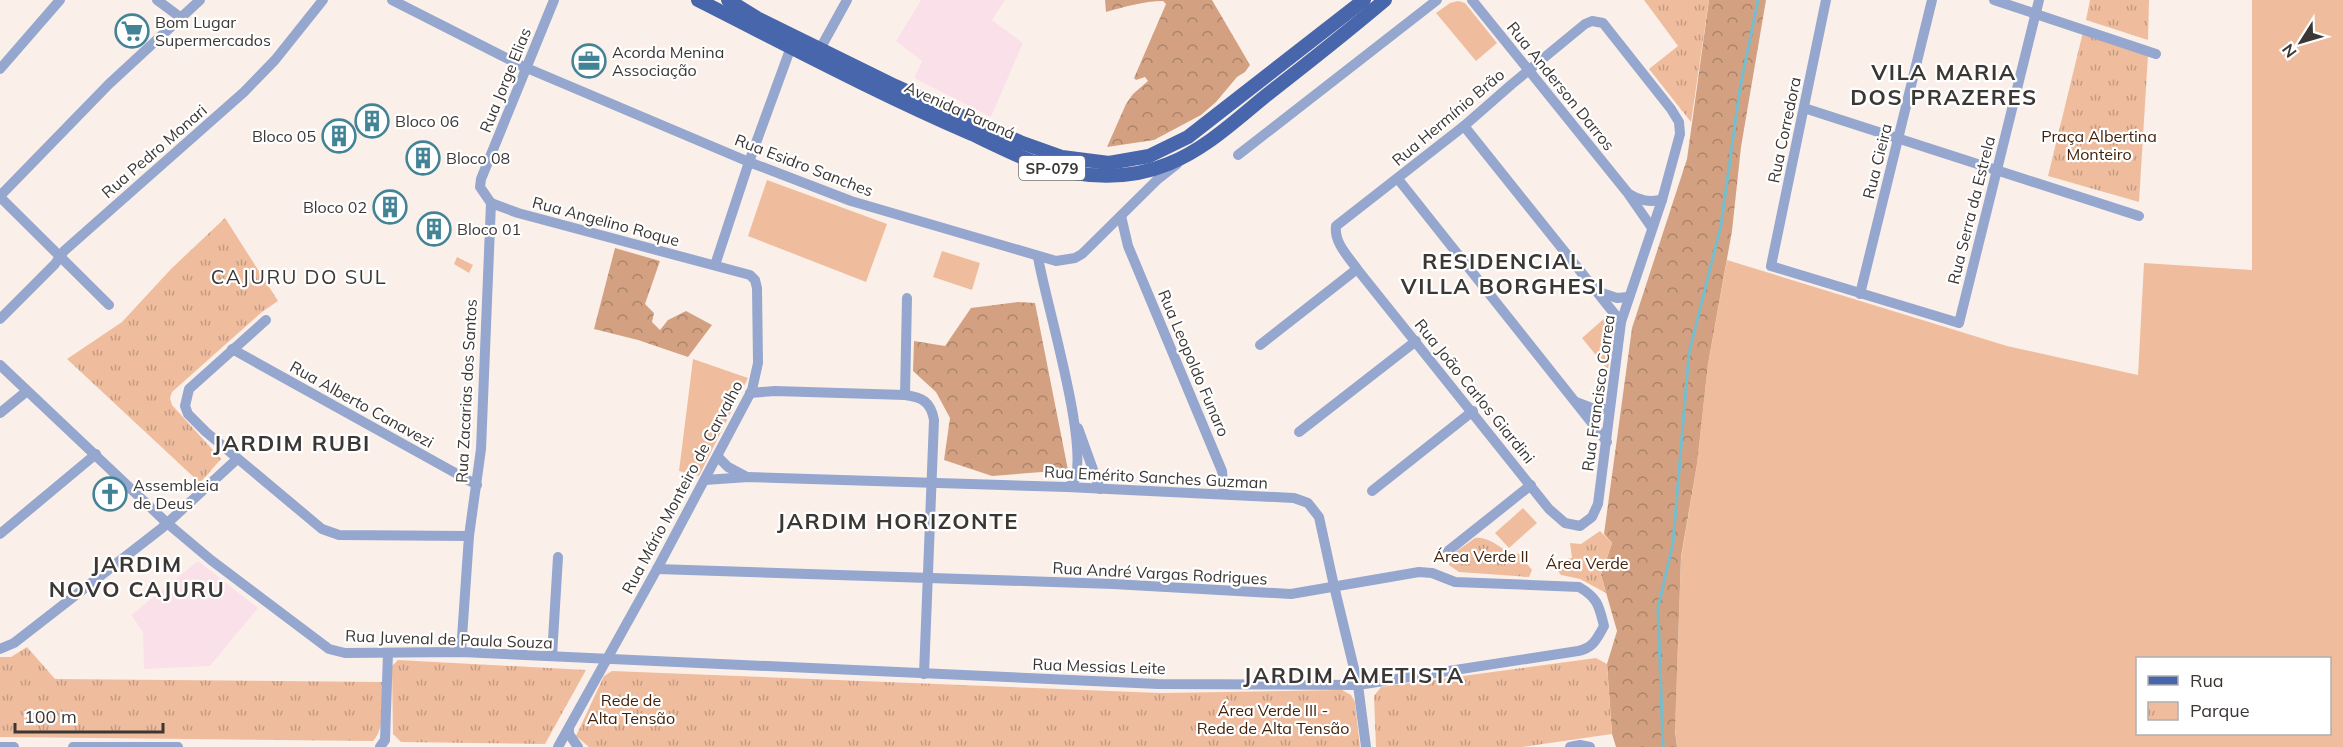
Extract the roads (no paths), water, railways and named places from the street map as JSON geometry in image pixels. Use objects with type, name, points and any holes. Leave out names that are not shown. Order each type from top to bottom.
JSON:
[{"type":"main road","name":"Avenida Paraná","points":[[699,0],[943,122],[1053,169],[1089,175],[1132,174],[1167,164],[1189,154],[1288,80],[1385,0]]},
{"type":"main road","name":"Avenida Paraná","points":[[728,0],[757,18],[938,106],[1039,150],[1074,160],[1118,162],[1149,156],[1197,132],[1364,0]]},
{"type":"street","points":[[0,69],[60,0]]},
{"type":"street","points":[[157,0],[180,17]]},
{"type":"street","points":[[109,305],[0,197],[109,84],[200,0]]},
{"type":"street","name":"Rua Pedro Monari","points":[[0,319],[60,256],[244,92],[275,60],[323,0]]},
{"type":"street","name":"Rua Esidro Sanches","points":[[392,0],[527,67],[748,162],[852,201],[1056,261],[1076,258],[1158,179],[1189,154]]},
{"type":"street","name":"Rua Jorge Elias","points":[[490,203],[480,187],[481,179],[554,0]]},
{"type":"street","points":[[820,49],[847,0]]},
{"type":"street","points":[[1238,154],[1437,0]]},
{"type":"street","name":"Rua Anderson Darros","points":[[1472,0],[1627,192],[1652,228]]},
{"type":"street","name":"Rua Corredora","points":[[1826,0],[1771,266],[1860,294]]},
{"type":"street","name":"Rua Cieira","points":[[1860,294],[1932,0]]},
{"type":"street","points":[[1994,0],[2156,54]]},
{"type":"street","name":"Rua Serra da Estrela","points":[[1860,294],[1959,323],[2039,0]]},
{"type":"street","name":"Rua Hermínio Brão","points":[[1335,234],[1336,226],[1398,179],[1585,24],[1592,21],[1603,23],[1679,122]]},
{"type":"street","points":[[715,265],[748,162],[791,47]]},
{"type":"street","points":[[1804,108],[2139,216]]},
{"type":"street","name":"Rua Francisco Correa","points":[[1580,526],[1592,517],[1598,504],[1621,322],[1662,200],[1680,134],[1679,122]]},
{"type":"street","points":[[1464,126],[1621,322]]},
{"type":"street","points":[[1398,179],[1606,442]]},
{"type":"street","points":[[1627,192],[1637,199],[1649,202],[1662,200]]},
{"type":"street","name":"Rua Angelino Roque","points":[[490,203],[529,216],[715,265]]},
{"type":"street","name":"Rua Zacarias dos Santos","points":[[461,652],[469,536],[481,449],[490,203]]},
{"type":"street","name":"Rua Leopoldo Funaro","points":[[1121,216],[1128,246],[1222,471],[1224,494]]},
{"type":"street","points":[[1100,237],[1111,234],[1118,236],[1128,246]]},
{"type":"street","name":"Rua João Carlos Giardini","points":[[1335,234],[1339,244],[1358,269],[1549,508],[1565,523],[1580,526]]},
{"type":"street","points":[[1038,256],[1074,417],[1079,468],[1073,484],[1067,488]]},
{"type":"street","name":"Rua Mário Monteiro de Carvalho","points":[[558,747],[718,457],[756,380],[758,363],[755,280],[750,275],[715,265]]},
{"type":"street","points":[[1260,345],[1358,269]]},
{"type":"street","points":[[1595,291],[1617,298],[1628,297]]},
{"type":"street","points":[[905,395],[907,298]]},
{"type":"street","points":[[266,320],[189,389],[185,406],[188,414],[236,460],[322,529],[339,535],[469,536]]},
{"type":"street","points":[[1299,432],[1416,341]]},
{"type":"street","name":"Rua Alberto Canavezi","points":[[232,349],[477,484]]},
{"type":"street","name":"Rua Juvenal de Paula Souza","points":[[0,365],[167,523],[211,560],[329,649],[345,653],[461,652],[606,660]]},
{"type":"street","points":[[756,380],[775,391]]},
{"type":"street","points":[[0,413],[27,391]]},
{"type":"street","points":[[750,393],[775,391],[905,395],[926,400],[933,412],[934,420],[924,674]]},
{"type":"street","points":[[1573,401],[1594,409],[1609,409]]},
{"type":"street","points":[[1372,491],[1473,411]]},
{"type":"street","points":[[1074,417],[1100,489]]},
{"type":"street","points":[[0,534],[96,454]]},
{"type":"street","points":[[718,457],[733,470],[748,477]]},
{"type":"street","points":[[0,649],[14,643],[167,523],[236,460]]},
{"type":"street","name":"Rua Emérito Sanches Guzman","points":[[705,480],[748,477],[1294,498],[1313,507],[1320,517],[1358,685],[1366,747]]},
{"type":"street","points":[[1448,551],[1531,485]]},
{"type":"street","points":[[552,656],[558,557]]},
{"type":"street","name":"Rua André Vargas Rodrigues","points":[[657,569],[1113,584],[1291,594],[1419,572],[1432,573],[1455,582],[1579,587],[1591,594],[1598,603],[1604,626],[1596,641],[1587,649]]},
{"type":"street","name":"Rua Messias Leite","points":[[606,660],[1158,684],[1358,685],[1559,656],[1587,649]]},
{"type":"street","points":[[380,747],[385,740],[388,653]]},
{"type":"street","points":[[569,728],[569,734],[578,747]]},
{"type":"street","points":[[1570,747],[1589,746]]},
{"type":"street","points":[[0,747],[14,747]]},
{"type":"street","points":[[73,747],[178,747]]},
{"type":"waterway","points":[[1663,747],[1658,608],[1673,543],[1689,353],[1721,225],[1740,88],[1758,0]]},
{"type":"place","name":"Bom Lugar Supermercados","points":[[132,31]]},
{"type":"place","name":"Acorda Menina Associação","points":[[589,61]]},
{"type":"place","name":"Bloco 06","points":[[372,121]]},
{"type":"place","name":"Bloco 05","points":[[339,136]]},
{"type":"place","name":"Bloco 08","points":[[423,158]]},
{"type":"place","name":"Bloco 02","points":[[390,207]]},
{"type":"place","name":"Bloco 01","points":[[434,229]]},
{"type":"place","name":"Assembleia de Deus","points":[[110,494]]},
{"type":"district","name":"VILA MARIA DOS PRAZERES","points":[[1944,84]]},
{"type":"district","name":"RESIDENCIAL VILLA BORGHESI","points":[[1503,274]]},
{"type":"district","name":"CAJURU DO SUL","points":[[299,276]]},
{"type":"district","name":"JARDIM RUBI","points":[[292,443]]},
{"type":"district","name":"JARDIM HORIZONTE","points":[[898,521]]},
{"type":"district","name":"JARDIM NOVO CAJURU","points":[[137,576]]},
{"type":"district","name":"JARDIM AMETISTA","points":[[1354,675]]},
{"type":"park label","name":"Praça Albertina Monteiro","points":[[2099,145]]},
{"type":"park label","name":"Área Verde II","points":[[1481,556]]},
{"type":"park label","name":"Área Verde","points":[[1587,563]]},
{"type":"park label","name":"Rede de Alta Tensão","points":[[631,709]]},
{"type":"park label","name":"Área Verde III - Rede de Alta Tensão","points":[[1273,719]]}]
